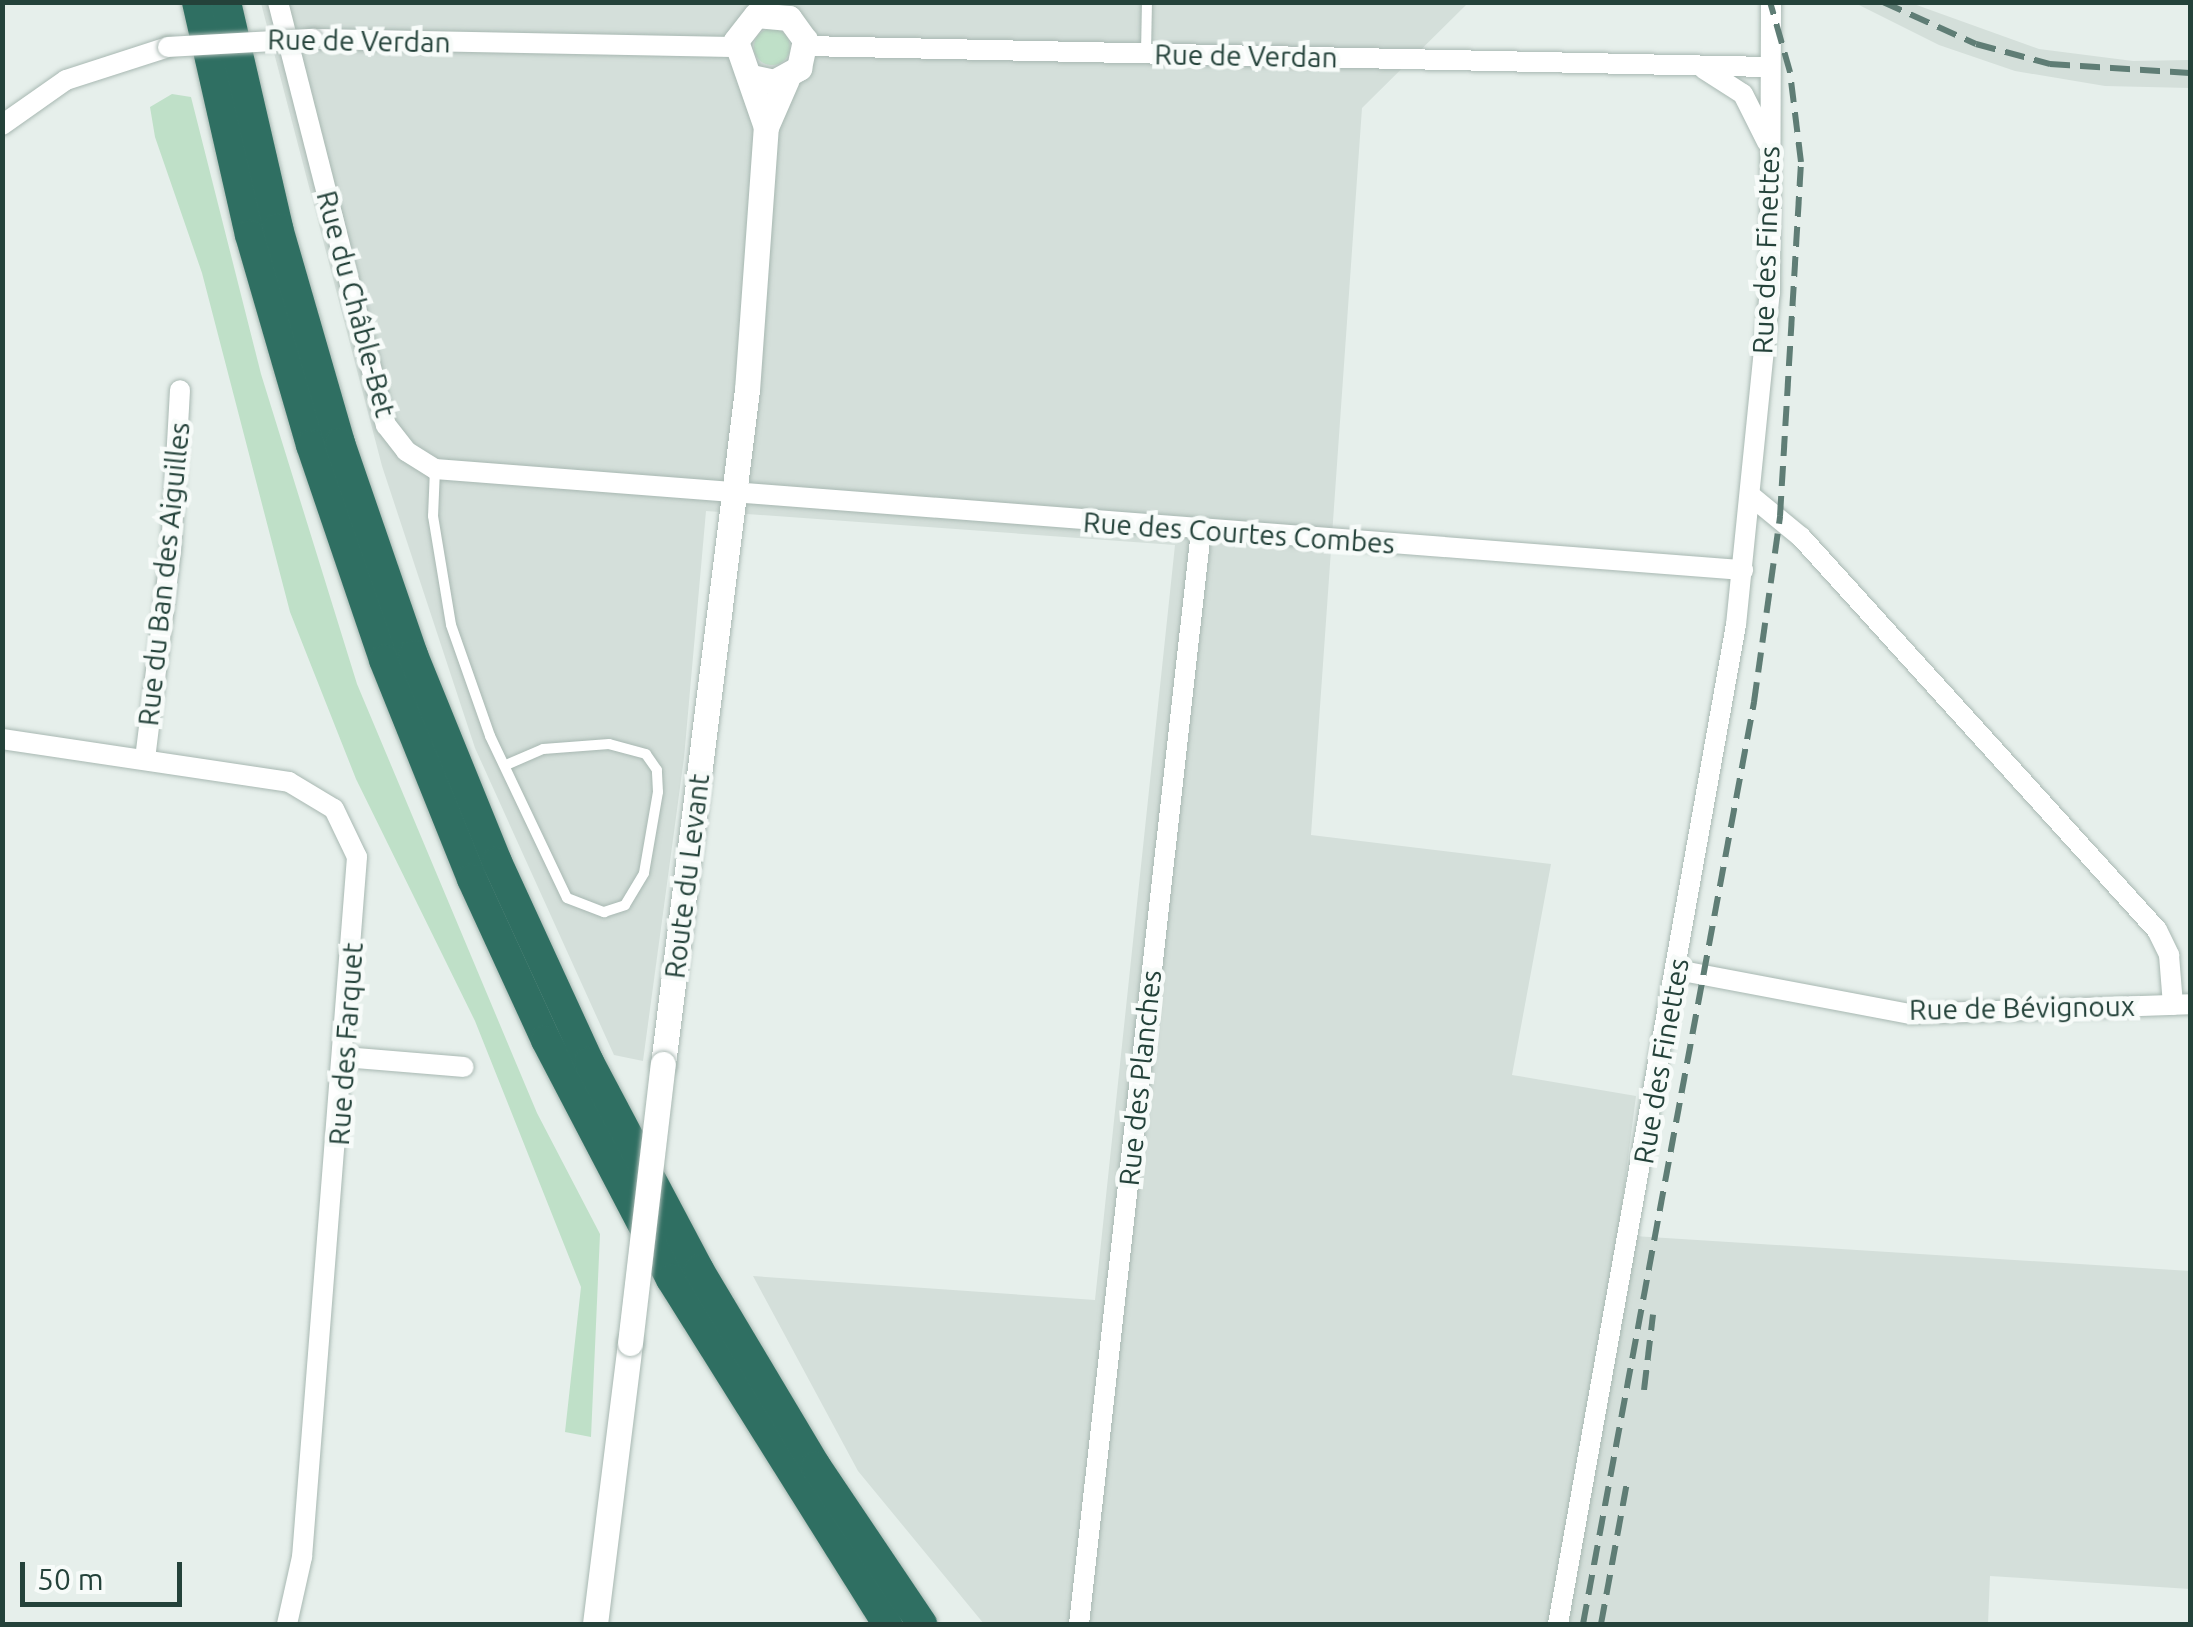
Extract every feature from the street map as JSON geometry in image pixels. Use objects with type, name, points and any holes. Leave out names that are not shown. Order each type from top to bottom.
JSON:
[{"type":"highway","points":[[196,2],[250,235],[311,445],[384,660],[472,879],[546,1040],[671,1280],[761,1433],[887,1624]]},
{"type":"highway","points":[[226,2],[325,395],[395,605],[489,844],[582,1048],[682,1238],[800,1439],[922,1624]]},
{"type":"street","name":"Rue du Châble-Bet","points":[[278,2],[386,424],[406,451],[435,470]]},
{"type":"street","name":"Rue des Finettes","points":[[1558,1624],[1677,970],[1743,570],[1770,293],[1770,2]]},
{"type":"street","points":[[755,10],[784,10],[806,46],[799,68],[787,78],[751,77],[736,46],[755,10]]},
{"type":"street","name":"Rue de Verdan","points":[[2,126],[80,74],[168,47],[313,40],[736,46]]},
{"type":"street","name":"Rue de Verdan","points":[[806,46],[1770,67]]},
{"type":"street","name":"Rue de Verdan","points":[[1687,64],[1733,84],[1770,148]]},
{"type":"street","name":"Route du Levant","points":[[751,77],[766,127]]},
{"type":"street","name":"Route du Levant","points":[[595,1624],[735,496],[766,127],[787,78]]},
{"type":"street","name":"Rue du Ban des Aiguilles","points":[[146,759],[171,551],[180,390]]},
{"type":"street","points":[[435,470],[735,496]]},
{"type":"street","name":"Rue des Courtes Combes","points":[[735,496],[1743,570]]},
{"type":"street","points":[[1751,496],[1801,537],[2157,930],[2169,955],[2182,1004]]},
{"type":"street","name":"Rue des Planches","points":[[1079,1624],[1202,530]]},
{"type":"street","name":"Rue des Farquet","points":[[2,739],[289,782],[322,798],[345,823],[359,874],[346,1057],[298,1597],[288,1624]]},
{"type":"street","name":"Rue de Bévignoux","points":[[1677,970],[1910,1014],[2182,1004]]},
{"type":"street","points":[[346,1057],[464,1067]]},
{"type":"lane","points":[[1146,54],[1147,2]]},
{"type":"lane","points":[[435,470],[433,516],[451,626],[506,765],[567,898],[604,912],[625,905],[644,873],[658,792],[657,770],[646,754],[610,744],[543,749],[506,765]]},
{"type":"shaded area","points":[[261,3],[1468,3],[1362,108],[1311,835],[1551,864],[1512,1075],[1636,1096],[1618,1235],[2190,1271],[2190,1589],[1990,1576],[1988,1624],[984,1624],[858,1471],[753,1276],[1095,1300],[1175,545],[706,511],[684,758],[643,1061],[614,1055],[475,748],[382,466]]},
{"type":"shaded area","points":[[1855,3],[1911,3],[2039,49],[2133,61],[2190,60],[2190,88],[2105,86],[2015,71],[1939,45]]},
{"type":"green space","points":[[772,29],[785,34],[790,47],[785,60],[772,65],[759,60],[754,47],[759,34]]},
{"type":"green space","points":[[172,94],[191,97],[261,374],[357,684],[537,1113],[600,1234],[591,1437],[565,1432],[581,1287],[475,1021],[356,779],[290,612],[202,273],[155,137],[150,107]]},
{"type":"railway","points":[[1583,1624],[1754,702],[1780,516],[1801,162],[1790,72],[1770,2]]},
{"type":"railway","points":[[1883,2],[1976,44],[2050,64],[2190,73]]},
{"type":"railway","points":[[1644,1390],[1653,1315]]},
{"type":"railway","points":[[1601,1624],[1628,1477]]}]
